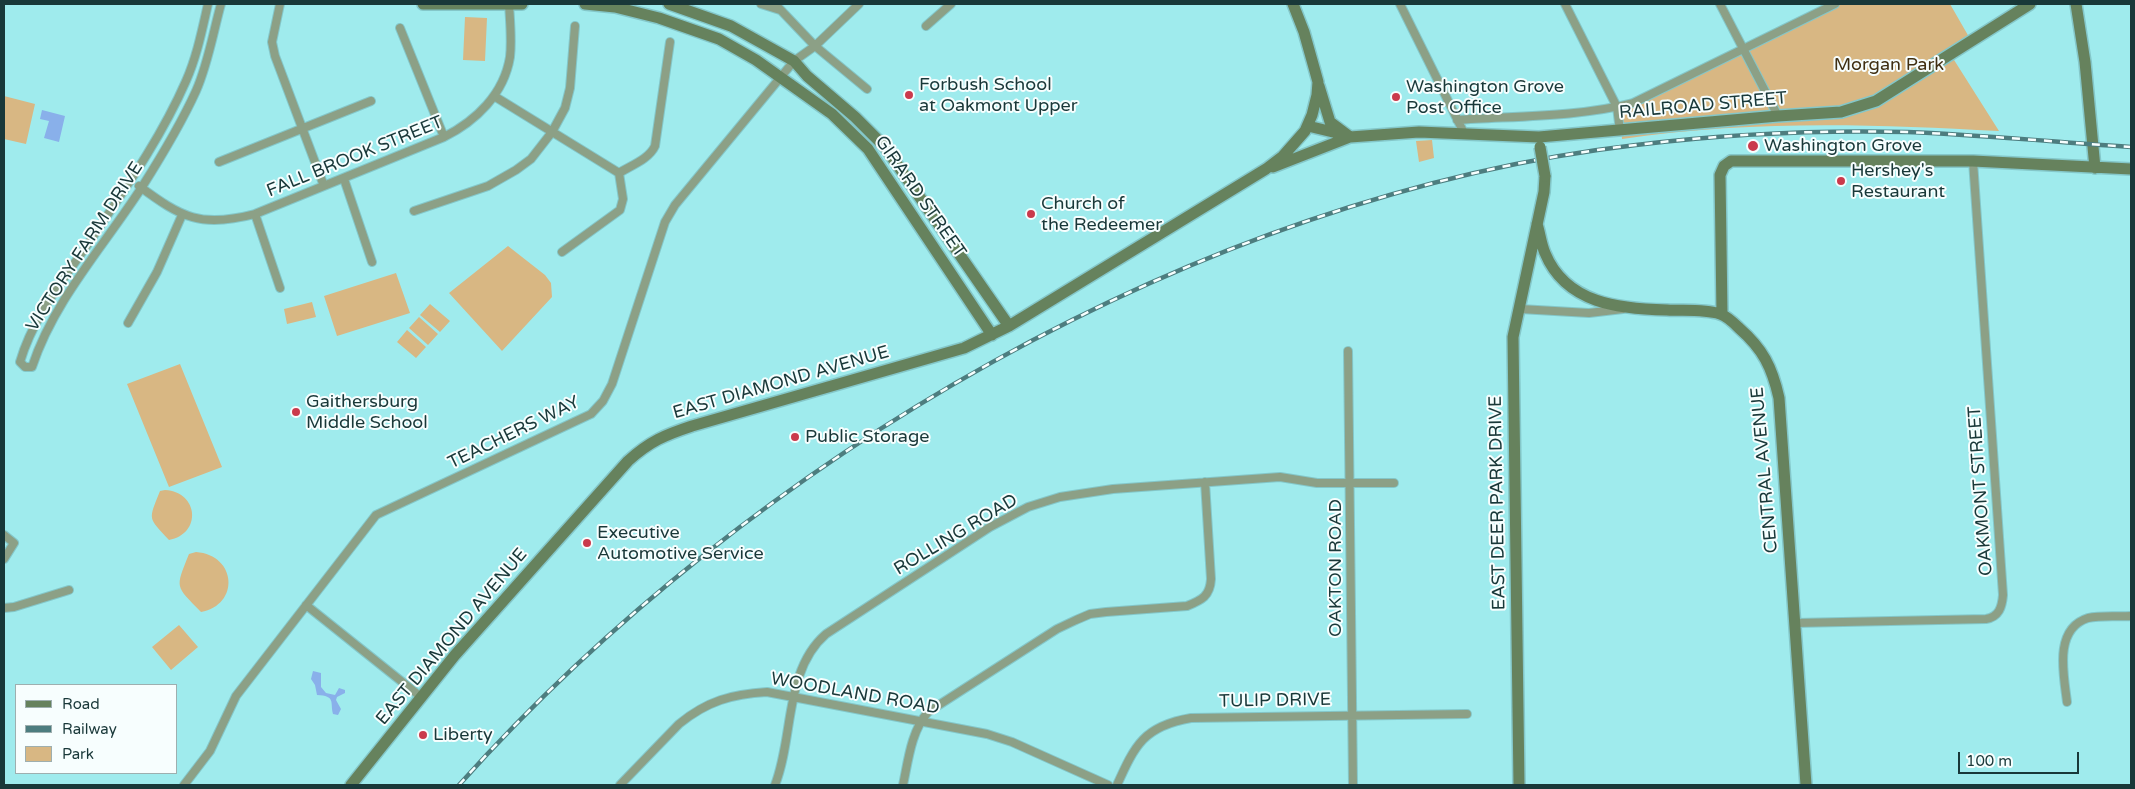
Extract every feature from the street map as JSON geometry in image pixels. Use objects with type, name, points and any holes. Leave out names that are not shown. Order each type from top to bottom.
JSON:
[{"type":"street","name":"VICTORY FARM DRIVE","points":[[208,4],[199,43],[187,79],[166,122],[131,180],[38,320],[23,353],[20,362],[22,365],[32,367],[38,346],[52,320],[141,188],[174,134],[196,91],[221,4]]},
{"type":"street","points":[[280,4],[272,42],[274,56],[324,186]]},
{"type":"street","points":[[423,4],[522,4]]},
{"type":"street","name":"FALL BROOK STREET","points":[[131,180],[162,204],[182,215],[206,221],[231,220],[255,214],[444,138],[461,129],[475,118],[494,96],[501,83],[510,59],[509,4]]},
{"type":"street","name":"GIRARD STREET","points":[[585,4],[614,7],[650,16],[719,38],[780,76],[832,114],[868,149],[992,334]]},
{"type":"street","name":"GIRARD STREET","points":[[668,4],[731,26],[794,61],[807,76],[855,117],[885,147],[1009,326]]},
{"type":"street","points":[[761,4],[782,11]]},
{"type":"street","points":[[775,4],[815,46],[867,90]]},
{"type":"street","name":"TEACHERS WAY","points":[[184,785],[210,751],[236,696],[376,515],[590,414],[603,401],[612,384],[665,222],[681,198],[780,76],[794,61],[815,46],[859,4]]},
{"type":"street","points":[[926,26],[951,4]]},
{"type":"street","points":[[1266,169],[1284,164],[1346,138],[1330,122],[1304,32],[1293,4]]},
{"type":"street","points":[[1400,4],[1464,133]]},
{"type":"street","points":[[1565,4],[1617,107],[1620,131]]},
{"type":"street","points":[[1720,4],[1745,49],[1778,116]]},
{"type":"street","points":[[1457,120],[1617,107],[1633,103],[1835,4]]},
{"type":"street","name":"RAILROAD STREET","points":[[1306,129],[1346,138],[1419,132],[1464,133],[1540,142],[1620,131],[1841,112],[1876,101],[2030,4]]},
{"type":"street","points":[[2076,4],[2085,62],[2095,168]]},
{"type":"street","points":[[414,211],[488,186],[531,159],[552,132],[565,108],[570,88],[575,26]]},
{"type":"street","points":[[400,28],[444,138]]},
{"type":"street","points":[[619,173],[652,153],[656,146],[670,42]]},
{"type":"street","points":[[1306,129],[1317,95],[1318,82]]},
{"type":"street","points":[[494,96],[619,173],[623,198],[620,210],[562,252]]},
{"type":"street","points":[[219,162],[371,101]]},
{"type":"street","name":"EAST DIAMOND AVENUE","points":[[351,785],[455,655],[628,461],[645,446],[662,436],[692,426],[964,348],[1009,326],[1266,169],[1283,156],[1306,129]]},
{"type":"street","name":"EAST DEER PARK DRIVE","points":[[1519,785],[1513,337],[1544,192],[1545,176],[1540,142]]},
{"type":"street","points":[[1520,309],[1589,313],[1625,309],[1694,311],[1722,314],[1720,175],[1724,166],[1731,161],[1973,161],[2131,169]]},
{"type":"street","name":"OAKMONT STREET","points":[[1795,622],[1986,620],[1992,618],[2002,607],[2004,595],[1973,161]]},
{"type":"street","points":[[344,179],[372,262]]},
{"type":"street","points":[[255,214],[280,288]]},
{"type":"street","points":[[128,323],[157,272],[182,215]]},
{"type":"street","name":"EAST DEER PARK DRIVE","points":[[1537,224],[1545,254],[1566,283],[1592,300],[1625,309]]},
{"type":"street","name":"CENTRAL AVENUE","points":[[1722,314],[1752,339],[1762,352],[1773,374],[1779,398],[1806,785]]},
{"type":"street","name":"OAKTON ROAD","points":[[1348,351],[1353,785]]},
{"type":"street","name":"ROLLING ROAD","points":[[775,785],[781,768],[794,696],[806,659],[813,645],[826,634],[990,528],[1028,507],[1060,496],[1113,488],[1280,477],[1317,483],[1394,483]]},
{"type":"street","points":[[903,785],[914,737],[921,720],[936,707],[1057,629],[1090,614],[1187,606],[1201,601],[1207,595],[1211,588],[1211,579],[1205,482]]},
{"type":"street","points":[[4,535],[14,543],[4,559]]},
{"type":"street","points":[[4,608],[14,607],[69,590]]},
{"type":"street","points":[[306,605],[421,697]]},
{"type":"street","points":[[2066,702],[2063,656],[2064,646],[2070,631],[2082,621],[2090,618],[2131,616]]},
{"type":"street","name":"WOODLAND ROAD","points":[[620,785],[690,715],[713,702],[740,693],[768,692],[987,734],[1012,742],[1108,785]]},
{"type":"street","name":"TULIP DRIVE","points":[[1117,785],[1139,743],[1153,730],[1172,722],[1191,718],[1467,714]]},
{"type":"green space","name":"Morgan Park","points":[[1839,4],[1950,4],[1969,37],[1949,52],[1999,131],[1810,125],[1716,129],[1622,139],[1620,110]]},
{"type":"green space","points":[[465,17],[487,18],[485,61],[463,60]]},
{"type":"green space","points":[[4,96],[35,104],[26,144],[4,139]]},
{"type":"green space","points":[[1432,140],[1434,158],[1419,162],[1416,141]]},
{"type":"green space","points":[[508,246],[545,275],[551,283],[552,297],[502,351],[449,293]]},
{"type":"green space","points":[[396,273],[410,313],[337,336],[324,296]]},
{"type":"green space","points":[[312,302],[316,317],[287,324],[284,309]]},
{"type":"green space","points":[[430,304],[450,321],[440,332],[420,315]]},
{"type":"green space","points":[[419,317],[438,334],[428,345],[409,328]]},
{"type":"green space","points":[[407,330],[426,347],[416,358],[397,342]]},
{"type":"green space","points":[[180,364],[222,467],[169,487],[127,384]]},
{"type":"green space","points":[[160,491],[176,492],[185,498],[190,505],[192,514],[187,530],[180,536],[169,540],[157,527],[152,518],[153,508]]},
{"type":"green space","points":[[196,552],[210,555],[220,562],[226,570],[228,580],[227,591],[222,600],[214,608],[201,612],[186,596],[180,586],[181,574],[189,554]]},
{"type":"green space","points":[[179,625],[198,647],[171,670],[152,647]]},
{"type":"water","points":[[42,110],[65,116],[59,142],[44,138],[49,121],[40,119]]},
{"type":"water","points":[[313,671],[321,673],[321,687],[326,693],[335,695],[339,688],[345,690],[345,693],[337,697],[336,700],[341,709],[338,715],[333,714],[330,698],[317,695],[315,685],[311,679]]},
{"type":"railway","points":[[459,785],[575,666],[704,555],[844,453],[993,362],[1148,284],[1309,220],[1472,174],[1636,145],[1704,138],[1805,132],[1907,132],[2131,147]]},
{"type":"place","name":"Forbush School at Oakmont Upper","points":[[909,95]]},
{"type":"place","name":"Washington Grove Post Office","points":[[1396,97]]},
{"type":"place","name":"Washington Grove","points":[[1753,146]]},
{"type":"place","name":"Hershey's Restaurant","points":[[1841,181]]},
{"type":"place","name":"Church of the Redeemer","points":[[1031,214]]},
{"type":"place","name":"Gaithersburg Middle School","points":[[296,412]]},
{"type":"place","name":"Public Storage","points":[[795,437]]},
{"type":"place","name":"Executive Automotive Service","points":[[587,543]]},
{"type":"place","name":"Liberty","points":[[423,735]]}]
